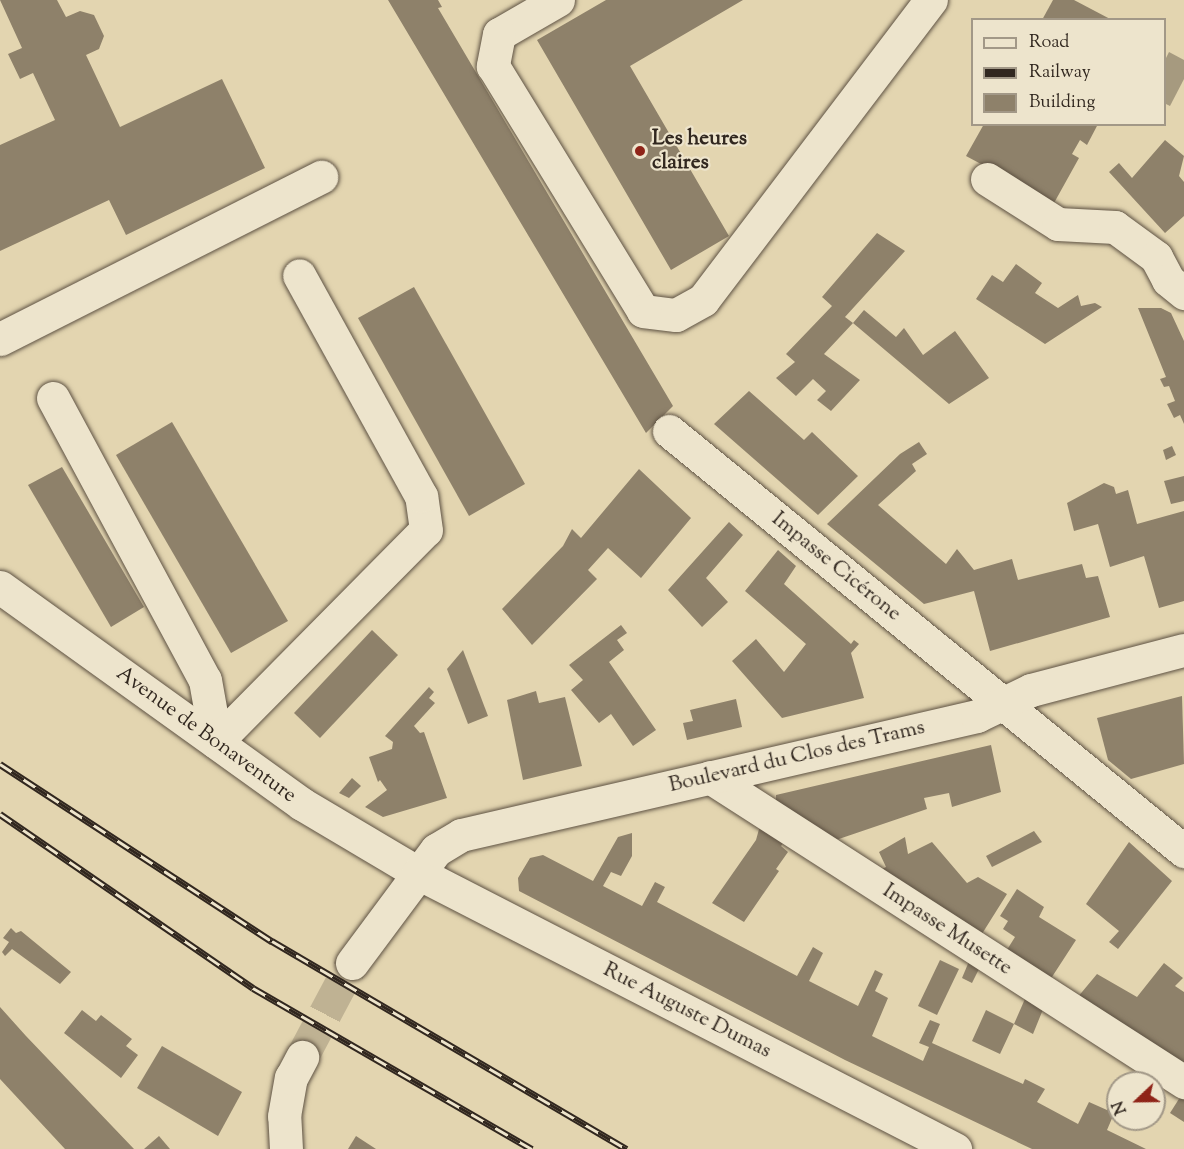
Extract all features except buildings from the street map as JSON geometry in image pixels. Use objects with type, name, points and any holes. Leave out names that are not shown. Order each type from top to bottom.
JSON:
[{"type":"street","points":[[558,0],[499,34],[493,66],[643,311],[676,315],[703,300],[931,0]]},
{"type":"street","points":[[0,339],[321,177]]},
{"type":"street","points":[[987,179],[1058,224],[1115,226],[1156,257],[1176,286]]},
{"type":"street","points":[[216,742],[426,530],[421,496],[299,275]]},
{"type":"street","points":[[53,398],[205,680],[216,742]]},
{"type":"street","name":"Impasse Cicérone","points":[[669,431],[1184,851]]},
{"type":"street","name":"Avenue de Bonaventure","points":[[0,587],[302,804],[418,873]]},
{"type":"street","name":"Boulevard du Clos des Trams","points":[[352,963],[436,850],[461,835],[977,716],[1031,690],[1184,650]]},
{"type":"street","name":"Impasse Musette","points":[[710,777],[1184,1082]]},
{"type":"street","name":"Rue Auguste Dumas","points":[[418,873],[955,1149]]},
{"type":"street","points":[[286,1149],[284,1116],[291,1078],[302,1057]]},
{"type":"shaded area","points":[[1169,52],[1184,60],[1184,79],[1170,106],[1166,104],[1166,58]]},
{"type":"tunnel","points":[[302,1057],[352,963]]},
{"type":"railway","points":[[0,764],[272,941],[627,1149]]},
{"type":"railway","points":[[0,814],[253,988],[532,1149]]},
{"type":"place","name":"Les heures claires","points":[[640,151]]}]
